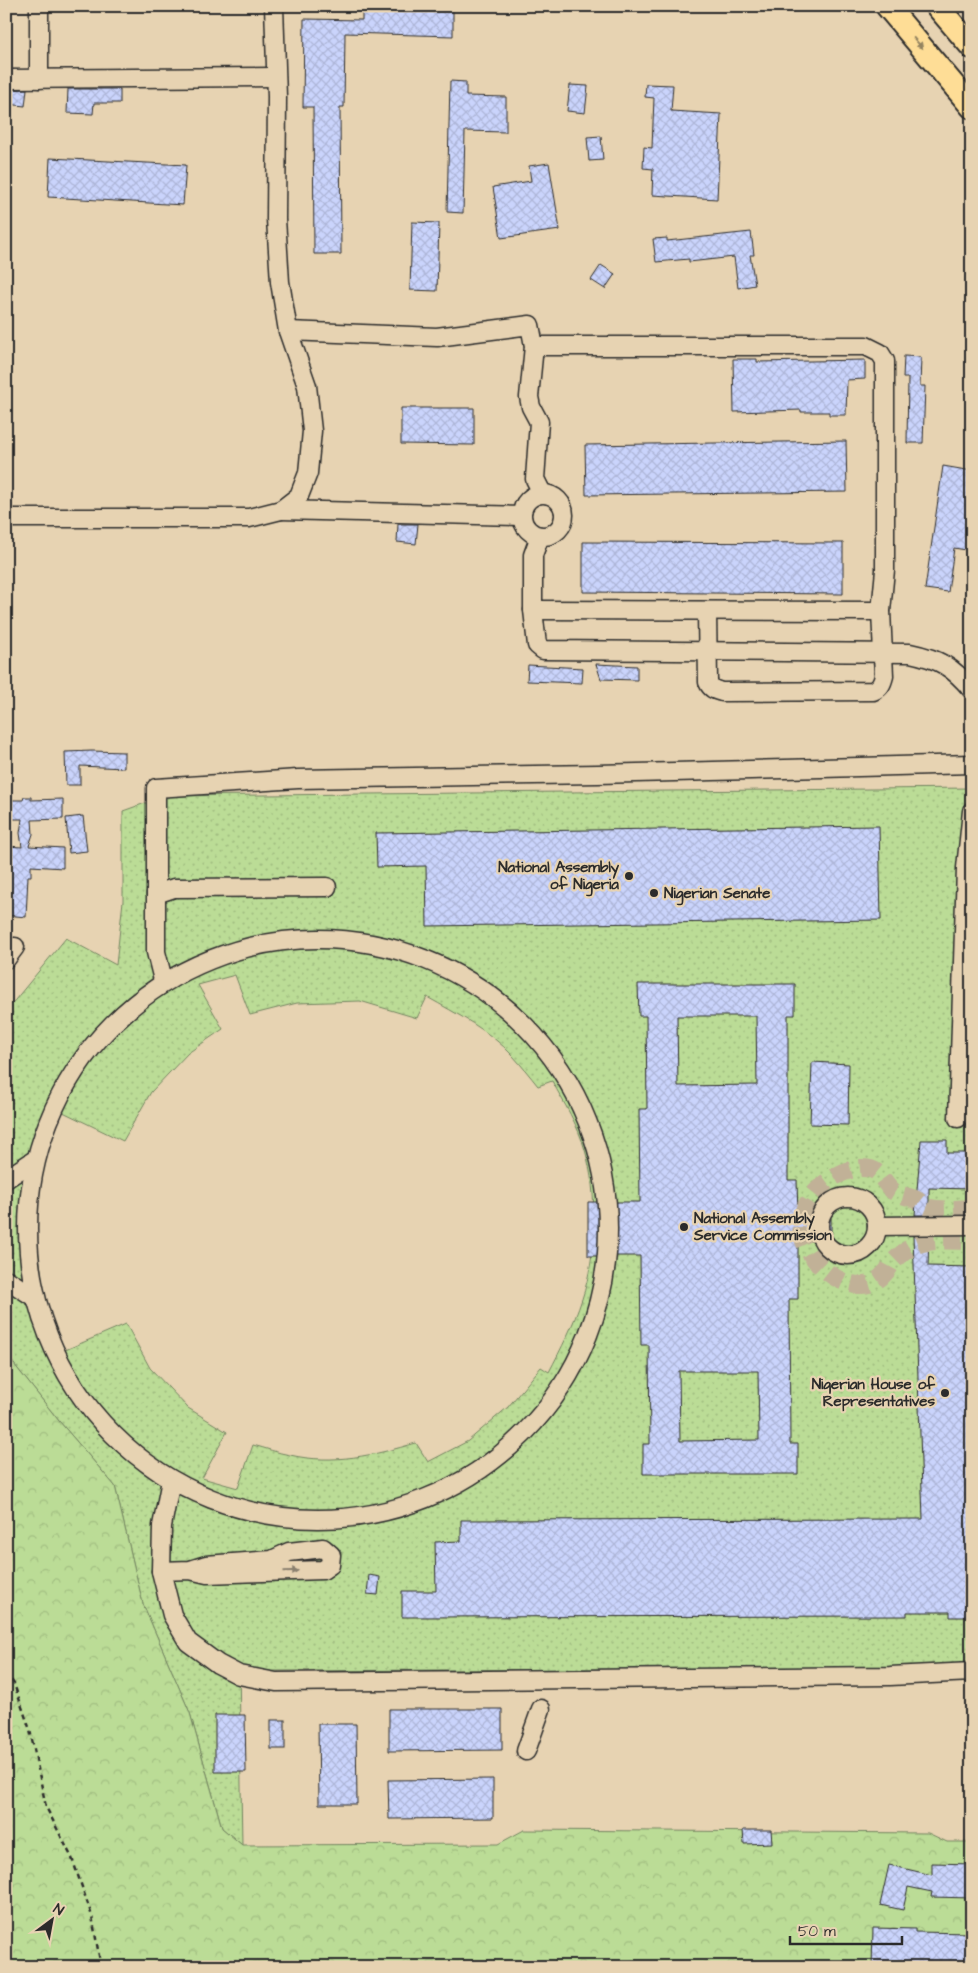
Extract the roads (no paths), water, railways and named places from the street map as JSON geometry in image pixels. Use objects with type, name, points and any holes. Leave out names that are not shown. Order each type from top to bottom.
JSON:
[{"type":"main road","points":[[886,6],[972,107]]},
{"type":"main road","points":[[937,6],[972,47]]},
{"type":"street","points":[[38,79],[39,6]]},
{"type":"street","points":[[274,6],[276,219],[280,282],[288,331],[307,386],[312,431],[308,474],[299,496],[281,510]]},
{"type":"street","points":[[6,80],[275,77]]},
{"type":"street","points":[[288,331],[437,337],[530,325],[534,346],[529,397],[531,407],[538,422],[535,479],[542,493]]},
{"type":"street","points":[[534,346],[866,346],[880,353],[885,361],[885,570],[881,611],[884,676],[882,683],[878,689],[873,691],[722,692],[711,688],[708,682],[708,611]]},
{"type":"street","points":[[542,493],[550,494],[561,503],[564,519],[562,526],[555,533],[540,536],[527,529],[521,516],[522,508],[528,499],[542,493]]},
{"type":"street","points":[[6,518],[249,518],[281,510],[521,516]]},
{"type":"street","points":[[540,536],[533,555],[533,610],[537,645],[543,650],[910,652],[932,657],[949,666],[972,690]]},
{"type":"street","points":[[533,610],[881,611]]},
{"type":"street","points":[[163,980],[156,952],[156,788],[298,779],[598,774],[972,764]]},
{"type":"street","points":[[958,1118],[967,1008],[966,868],[972,811]]},
{"type":"street","points":[[156,894],[174,888],[327,888]]},
{"type":"street","points":[[345,938],[437,962],[516,1015],[575,1089],[606,1179],[608,1273],[579,1363],[523,1439],[445,1492],[354,1518],[260,1514],[171,1480],[110,1432],[62,1370],[34,1297],[26,1229],[33,1161],[60,1090],[104,1028],[163,980],[251,944],[345,938]]},
{"type":"street","points":[[6,1179],[33,1161]]},
{"type":"street","points":[[877,1226],[972,1224]]},
{"type":"street","points":[[6,1279],[34,1297]]},
{"type":"street","points":[[171,1480],[162,1526],[161,1571],[172,1615],[188,1642],[218,1664],[239,1675],[276,1682],[890,1676],[972,1672]]},
{"type":"street","points":[[161,1571],[190,1570],[207,1574],[323,1570],[330,1565],[331,1555],[323,1548],[289,1552],[272,1560],[206,1565],[190,1570]]},
{"type":"street","points":[[526,1751],[541,1709]]},
{"type":"tunnel","points":[[972,1208],[940,1209],[925,1206],[917,1200],[893,1191],[877,1172],[868,1168],[861,1168],[840,1174],[820,1187],[806,1206],[802,1216],[801,1227],[806,1246],[818,1263],[842,1281],[856,1285],[870,1284],[878,1280],[900,1255],[918,1244],[941,1241],[972,1241]]},
{"type":"place","name":"National Assembly of Nigeria","points":[[629,876]]},
{"type":"place","name":"Nigerian Senate","points":[[654,893]]},
{"type":"place","name":"National Assembly Service Commission","points":[[684,1227]]},
{"type":"place","name":"Nigerian House of Representatives","points":[[945,1393]]}]
